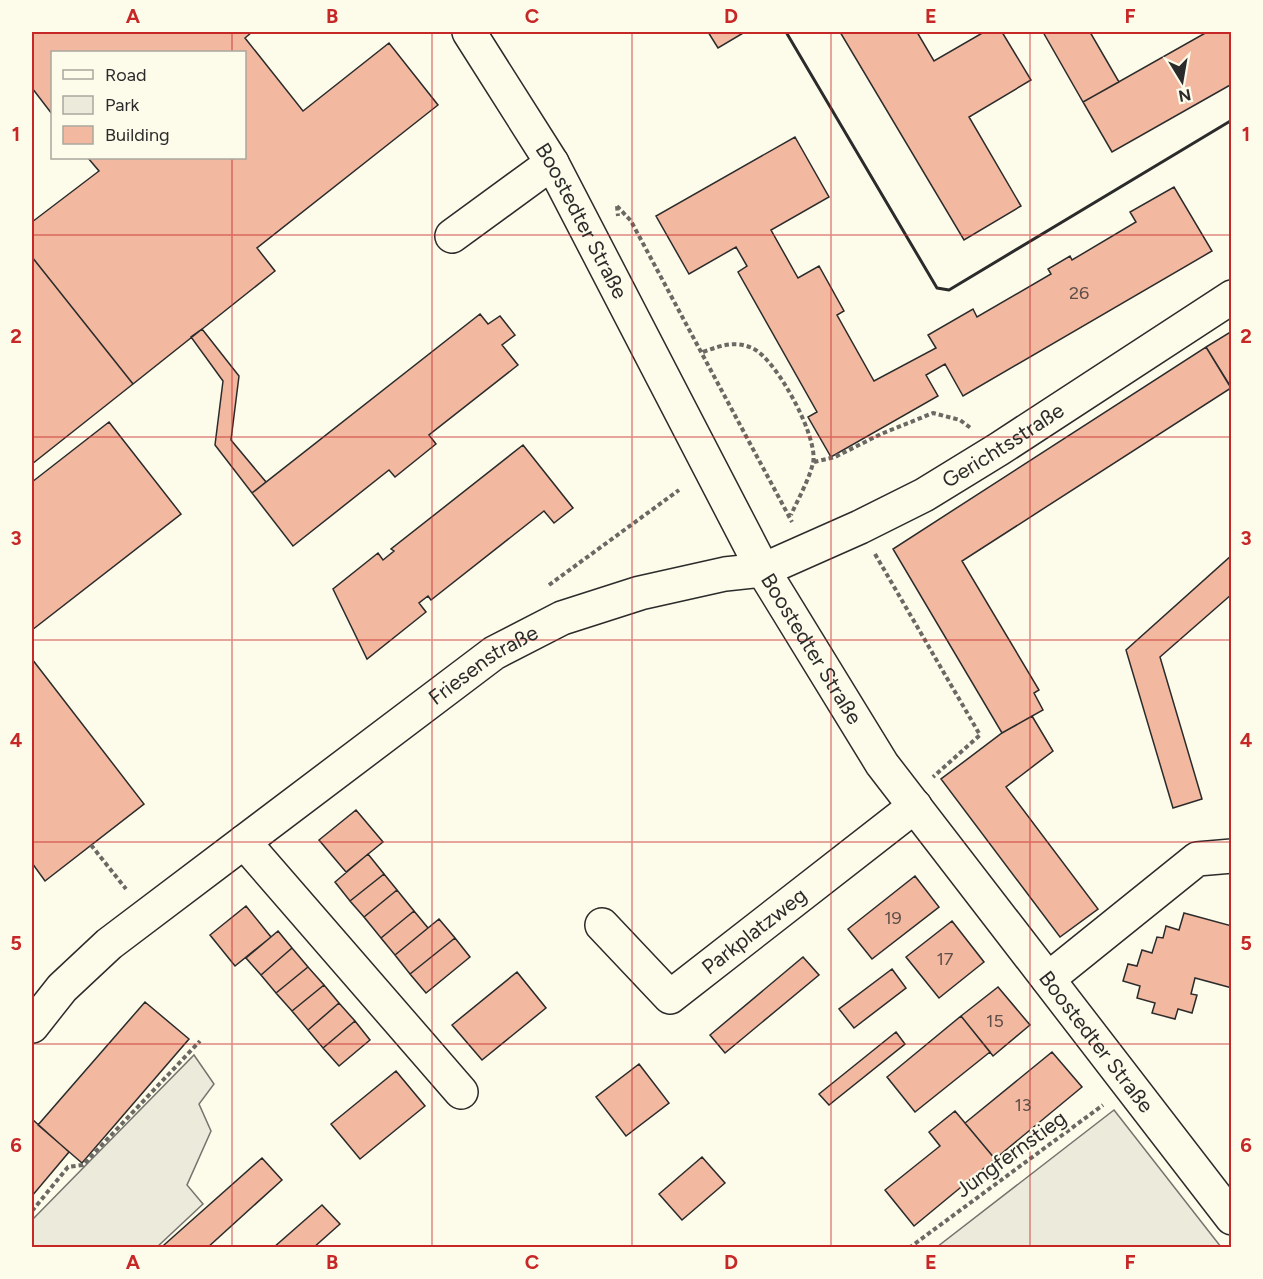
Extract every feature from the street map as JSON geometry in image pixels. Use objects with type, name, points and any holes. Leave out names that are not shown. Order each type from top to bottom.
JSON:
[{"type":"street","name":"Boostedter Straße","points":[[469,32],[552,163],[763,570],[882,764],[1232,1218]]},
{"type":"street","points":[[452,236],[552,163]]},
{"type":"street","name":"Gerichtsstraße","points":[[763,570],[860,527],[924,495],[999,449],[1232,297]]},
{"type":"street","name":"Friesenstraße","points":[[32,1026],[70,981],[109,944],[494,653],[562,618],[640,593],[725,574],[763,570]]},
{"type":"street","name":"Parkplatzweg","points":[[602,925],[670,997],[912,802]]},
{"type":"street","points":[[244,842],[461,1092]]},
{"type":"street","points":[[1048,979],[1197,859],[1232,856]]},
{"type":"path","points":[[617,206],[631,221],[790,515],[802,554]]},
{"type":"path","points":[[703,352],[729,343],[754,348],[797,401],[810,438],[814,462],[790,515]]},
{"type":"path","points":[[814,462],[835,458],[881,434],[933,414],[960,420],[999,449]]},
{"type":"path","points":[[542,591],[679,490]]},
{"type":"path","points":[[860,527],[980,735],[912,802]]},
{"type":"path","points":[[91,845],[147,916]]},
{"type":"path","points":[[32,1211],[68,1167],[83,1165],[200,1041]]},
{"type":"path","name":"Jungfernstieg","points":[[909,1248],[1130,1085]]},
{"type":"green space","points":[[194,1055],[214,1084],[199,1104],[211,1131],[187,1185],[203,1204],[157,1247],[32,1247],[32,1220]]},
{"type":"green space","points":[[1114,1110],[1221,1247],[937,1247]]},
{"type":"building","points":[[32,32],[252,32],[245,38],[303,111],[389,43],[438,105],[257,248],[275,271],[133,384],[32,257],[32,222],[99,171],[89,159],[246,159],[246,51],[51,51],[51,113],[32,88]]},
{"type":"building","points":[[708,32],[745,32],[718,48]]},
{"type":"building","points":[[840,32],[917,32],[934,61],[984,32],[1002,32],[1031,80],[969,117],[1021,206],[964,240]]},
{"type":"building","points":[[1043,32],[1090,32],[1119,82],[1083,102]]},
{"type":"building","points":[[1207,32],[1232,32],[1232,84],[1112,152],[1083,102]]},
{"type":"building","points":[[795,137],[829,197],[771,230],[798,278],[819,266],[844,311],[837,315],[874,381],[936,348],[928,335],[973,309],[977,317],[1051,274],[1048,269],[1070,256],[1072,260],[1136,222],[1130,212],[1174,187],[1212,251],[963,396],[945,364],[926,375],[938,396],[831,457],[808,417],[817,412],[738,272],[747,266],[736,247],[689,274],[656,216]]},
{"type":"building","points":[[32,257],[133,384],[32,464]]},
{"type":"building","points":[[480,314],[488,324],[500,316],[515,335],[502,345],[518,365],[429,435],[436,444],[395,477],[389,470],[293,546],[252,493]]},
{"type":"building","points":[[202,329],[239,376],[231,440],[266,482],[252,493],[215,445],[223,381],[191,337]]},
{"type":"building","points":[[1232,331],[1232,389],[1206,347]]},
{"type":"building","points":[[1206,347],[1231,388],[962,561],[1039,690],[1034,693],[1043,710],[1002,733],[893,549]]},
{"type":"building","points":[[109,422],[181,514],[32,630],[32,482]]},
{"type":"building","points":[[523,445],[573,508],[554,523],[544,511],[431,600],[428,596],[419,603],[426,612],[367,659],[333,589],[378,553],[383,560],[394,551],[391,549]]},
{"type":"building","points":[[1232,555],[1232,594],[1160,657],[1202,799],[1173,808],[1126,650]]},
{"type":"building","points":[[32,659],[144,804],[45,881],[32,863]]},
{"type":"building","points":[[1032,716],[1053,751],[1006,787],[1098,909],[1060,937],[941,779],[1002,733]]},
{"type":"building","points":[[356,810],[383,842],[346,872],[319,840]]},
{"type":"building","points":[[368,854],[384,874],[350,901],[335,882]]},
{"type":"building","points":[[384,874],[397,890],[364,917],[350,901]]},
{"type":"building","points":[[915,876],[939,907],[872,959],[848,929]]},
{"type":"building","points":[[397,890],[414,911],[381,938],[364,917]]},
{"type":"building","points":[[246,906],[271,937],[235,966],[210,935]]},
{"type":"building","points":[[414,911],[428,928],[395,955],[381,938]]},
{"type":"building","points":[[1184,913],[1232,926],[1232,988],[1195,978],[1191,994],[1197,995],[1192,1013],[1178,1009],[1175,1019],[1152,1013],[1155,1003],[1137,998],[1140,986],[1123,981],[1128,964],[1137,966],[1142,950],[1152,953],[1157,937],[1163,938],[1166,926],[1179,930]]},
{"type":"building","points":[[439,919],[455,938],[410,974],[395,955]]},
{"type":"building","points":[[952,921],[984,962],[939,998],[906,957]]},
{"type":"building","points":[[278,931],[292,948],[261,975],[246,958]]},
{"type":"building","points":[[455,938],[470,957],[426,993],[410,974]]},
{"type":"building","points":[[292,948],[308,967],[276,993],[261,975]]},
{"type":"building","points":[[803,957],[819,975],[725,1053],[710,1035]]},
{"type":"building","points":[[308,967],[324,985],[292,1011],[276,993]]},
{"type":"building","points":[[892,969],[906,988],[854,1028],[839,1009]]},
{"type":"building","points":[[517,972],[546,1008],[482,1060],[452,1025]]},
{"type":"building","points":[[324,985],[339,1003],[308,1030],[292,1011]]},
{"type":"building","points":[[998,987],[1030,1025],[993,1056],[961,1016]]},
{"type":"building","points":[[145,1002],[189,1039],[82,1163],[38,1125]]},
{"type":"building","points":[[339,1003],[355,1021],[323,1048],[308,1030]]},
{"type":"building","points":[[961,1016],[990,1052],[915,1112],[887,1077]]},
{"type":"building","points":[[355,1021],[370,1040],[339,1066],[323,1048]]},
{"type":"building","points":[[896,1032],[905,1044],[829,1105],[819,1094]]},
{"type":"building","points":[[1052,1052],[1082,1087],[995,1159],[965,1123]]},
{"type":"building","points":[[639,1064],[669,1103],[626,1136],[596,1097]]},
{"type":"building","points":[[396,1071],[425,1106],[360,1159],[331,1124]]},
{"type":"building","points":[[955,1111],[995,1159],[914,1226],[885,1190],[940,1146],[929,1132]]},
{"type":"building","points":[[32,1119],[69,1152],[32,1196]]},
{"type":"building","points":[[702,1157],[725,1183],[682,1220],[659,1194]]},
{"type":"building","points":[[262,1158],[282,1180],[207,1248],[167,1248],[164,1245]]},
{"type":"building","points":[[322,1205],[340,1224],[313,1248],[273,1248]]},
{"type":"wall","points":[[786,32],[937,288],[949,290],[1232,120]]}]
